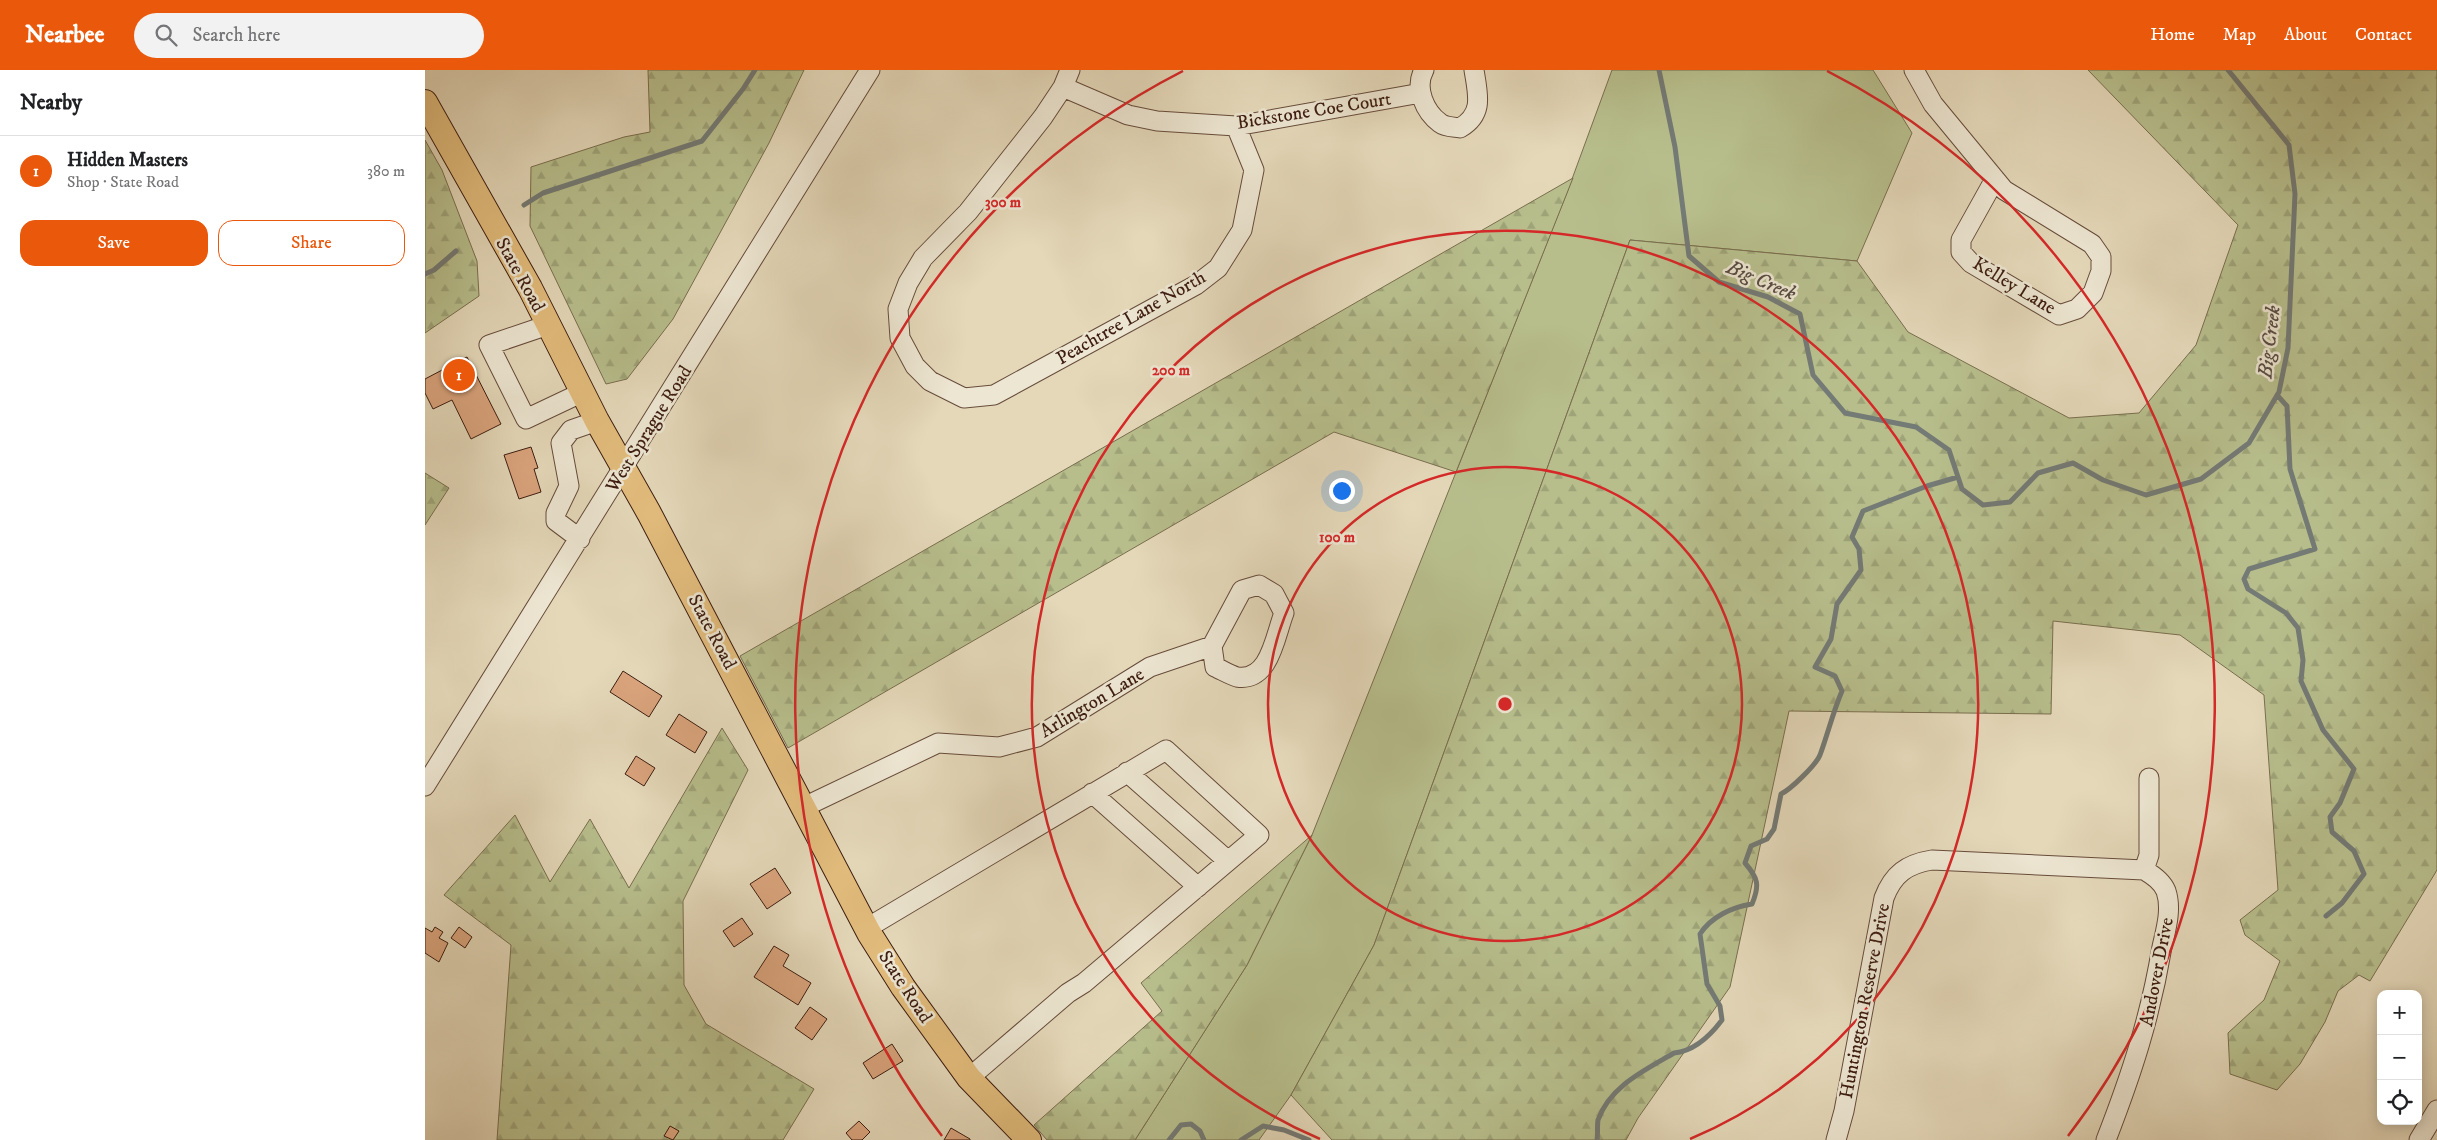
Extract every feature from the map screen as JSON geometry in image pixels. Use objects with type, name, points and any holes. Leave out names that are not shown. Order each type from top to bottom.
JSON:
[{"type":"main road","name":"State Road","points":[[425,102],[548,326],[623,470],[649,513],[867,928],[903,987],[969,1078],[1029,1140]]},
{"type":"street","name":"West Sprague Road","points":[[425,786],[870,70]]},
{"type":"street","points":[[1424,70],[1421,98],[1431,114],[1442,125],[1460,128],[1472,121],[1479,103],[1474,70]]},
{"type":"street","name":"Kelley Lane","points":[[1914,70],[1933,104],[2005,190],[2092,244],[2101,257],[2101,271],[2093,293],[2077,309],[2059,315],[1971,264],[1961,252],[1961,240],[1995,179]]},
{"type":"street","name":"Bickstone Coe Court","points":[[1066,78],[1128,114],[1157,121],[1236,126],[1421,93]]},
{"type":"street","name":"Peachtree Lane North","points":[[1066,78],[1043,116],[967,212],[923,258],[907,283],[898,309],[899,338],[915,366],[930,381],[964,398],[995,394],[1196,285],[1218,268],[1242,230],[1254,170],[1236,126]]},
{"type":"street","points":[[548,326],[489,345],[526,420],[583,392]]},
{"type":"street","points":[[580,538],[556,521],[556,512],[569,486],[561,443],[571,430],[597,421]]},
{"type":"street","points":[[1259,586],[1274,594],[1283,613],[1264,668],[1251,677],[1236,677],[1215,667],[1212,646],[1242,590],[1259,586]]},
{"type":"street","name":"Arlington Lane","points":[[804,807],[937,743],[999,748],[1037,737],[1150,668],[1212,646]]},
{"type":"street","points":[[867,928],[1166,750],[1259,835],[1084,983],[1067,993],[969,1078]]},
{"type":"street","points":[[1127,772],[1228,861]]},
{"type":"street","points":[[2144,870],[2149,855],[2149,778]]},
{"type":"street","points":[[1092,793],[1194,891]]},
{"type":"street","name":"Huntington Reserve Drive","points":[[1835,1140],[1844,1111],[1884,898],[1889,885],[1900,871],[1914,863],[1932,860],[2144,870]]},
{"type":"street","name":"Andover Drive","points":[[2106,1140],[2143,1038],[2155,992],[2169,907],[2165,890],[2156,877],[2144,870]]},
{"type":"street","points":[[2419,1140],[2437,1110]]},
{"type":"green space","points":[[648,70],[804,70],[769,143],[673,319],[627,379],[606,384],[530,226],[531,167],[624,137],[650,132]]},
{"type":"green space","points":[[1612,70],[1873,70],[1912,133],[1857,261],[1630,240],[1374,945],[1291,1095],[1259,1140],[1135,1140],[1247,965],[1312,835],[1568,190]]},
{"type":"green space","points":[[2088,70],[2437,70],[2437,870],[2370,981],[2359,975],[2338,991],[2325,1022],[2300,1064],[2277,1090],[2230,1074],[2228,1033],[2264,1000],[2280,961],[2245,935],[2240,920],[2278,890],[2264,695],[2180,635],[2053,621],[2051,714],[1789,711],[1730,987],[1638,1118],[1626,1140],[1332,1140],[1291,1095],[1374,945],[1630,240],[1857,261],[1908,332],[2069,418],[2139,413],[2196,345],[2238,225]]},
{"type":"green space","points":[[425,140],[442,170],[477,261],[479,296],[425,333]]},
{"type":"green space","points":[[1573,178],[1456,472],[1334,432],[788,748],[740,656]]},
{"type":"green space","points":[[425,473],[449,488],[425,525]]},
{"type":"green space","points":[[722,728],[748,770],[683,901],[684,985],[706,1024],[814,1089],[783,1140],[497,1140],[511,945],[444,895],[515,815],[550,882],[590,819],[629,888]]},
{"type":"green space","points":[[1312,835],[1247,965],[1135,1140],[1047,1140],[1034,1125],[1162,1011],[1141,983]]},
{"type":"building","points":[[467,357],[501,424],[471,439],[452,400],[433,409],[425,393],[425,379]]},
{"type":"building","points":[[531,447],[538,468],[534,469],[541,492],[519,499],[504,455]]},
{"type":"building","points":[[623,671],[662,696],[649,717],[610,692]]},
{"type":"building","points":[[679,714],[707,732],[695,753],[666,735]]},
{"type":"building","points":[[636,756],[655,768],[644,786],[625,774]]},
{"type":"building","points":[[775,868],[791,893],[767,909],[750,884]]},
{"type":"building","points":[[742,918],[753,934],[734,947],[723,931]]},
{"type":"building","points":[[435,927],[443,932],[439,938],[448,943],[439,962],[425,953],[425,928],[432,932]]},
{"type":"building","points":[[459,927],[472,937],[465,948],[451,938]]},
{"type":"building","points":[[774,946],[789,955],[783,966],[811,983],[798,1005],[754,977]]},
{"type":"building","points":[[810,1007],[827,1019],[812,1040],[795,1028]]},
{"type":"building","points":[[892,1044],[903,1061],[873,1079],[863,1063]]},
{"type":"building","points":[[859,1121],[870,1132],[862,1140],[852,1140],[846,1133]]},
{"type":"building","points":[[670,1126],[679,1131],[673,1140],[664,1136]]},
{"type":"building","points":[[951,1128],[970,1139],[970,1140],[944,1140]]},
{"type":"waterway","points":[[524,205],[543,193],[702,141],[743,89],[755,70]]},
{"type":"waterway","name":"Big Creek","points":[[1659,70],[1675,147],[1689,256],[1719,282],[1768,297],[1800,314],[1813,375],[1845,413],[1916,427],[1949,450],[1962,489],[1983,505],[2010,502],[2038,473],[2073,463],[2103,480],[2146,495],[2201,479],[2249,443],[2279,392],[2288,348],[2295,194],[2289,145],[2228,70]]},
{"type":"waterway","points":[[425,274],[434,270],[456,251]]},
{"type":"waterway","points":[[2277,395],[2287,406],[2290,469],[2315,549],[2249,569],[2244,579],[2248,589],[2286,613],[2298,628],[2303,660],[2301,681],[2323,730],[2354,769],[2340,803],[2330,817],[2332,832],[2354,851],[2364,874],[2342,903],[2326,916]]},
{"type":"waterway","points":[[1597,1140],[1598,1120],[1604,1108],[1620,1088],[1640,1073],[1674,1053],[1682,1052],[1695,1046],[1707,1037],[1722,1020],[1720,1006],[1707,984],[1700,934],[1716,918],[1737,908],[1752,904],[1757,887],[1753,873],[1745,863],[1751,846],[1767,839],[1774,829],[1781,794],[1803,776],[1814,765],[1820,755],[1842,691],[1835,676],[1815,667],[1831,639],[1837,604],[1861,570],[1859,549],[1852,537],[1863,511],[1927,486],[1958,477]]},
{"type":"waterway","points":[[1169,1140],[1181,1125],[1191,1124],[1200,1131],[1204,1140]]},
{"type":"waterway","points":[[1241,1140],[1263,1126],[1284,1130],[1309,1140]]},
{"type":"place","name":"Hidden Masters","points":[[459,375]]}]
